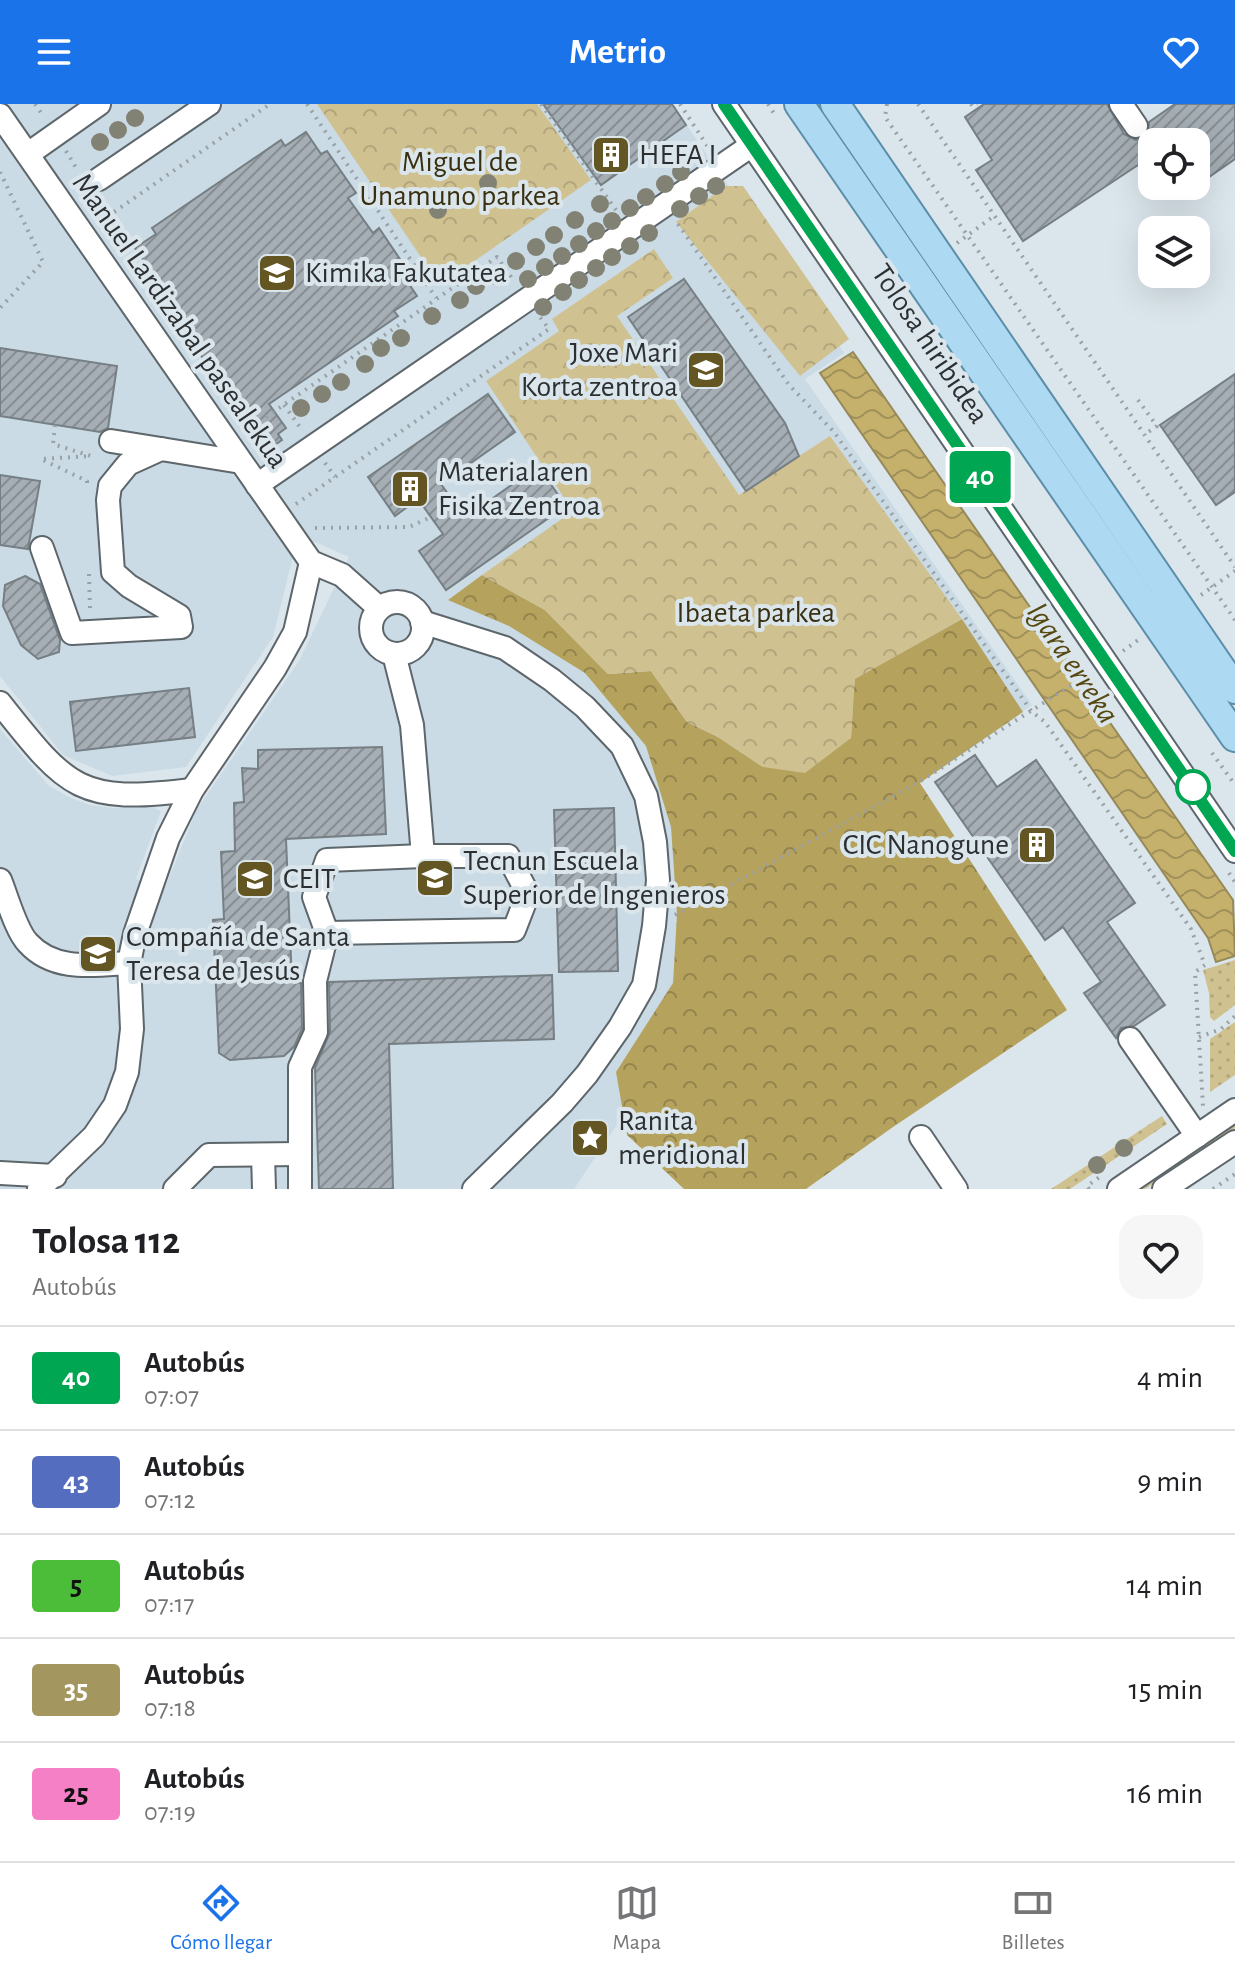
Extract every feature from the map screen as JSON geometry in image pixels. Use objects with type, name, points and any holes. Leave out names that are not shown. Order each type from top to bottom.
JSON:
[{"type":"main road","name":"Tolosa hiribidea","points":[[799,104],[1235,737]]},
{"type":"main road","name":"Tolosa hiribidea","points":[[836,104],[1235,689]]},
{"type":"street","points":[[99,179],[209,104]]},
{"type":"street","name":"Tolosa hiribidea","points":[[724,104],[1226,827],[1235,851]]},
{"type":"street","points":[[1121,104],[1136,126]]},
{"type":"street","points":[[28,154],[87,107]]},
{"type":"street","name":"Manuel Lardizabal pasealekua","points":[[0,115],[311,562],[342,575],[379,608]]},
{"type":"street","points":[[257,485],[752,145]]},
{"type":"street","points":[[111,441],[241,462]]},
{"type":"street","points":[[42,548],[72,633],[181,627],[179,616],[129,586],[113,572],[108,500],[110,486],[128,464],[161,449]]},
{"type":"street","points":[[0,1173],[47,1183],[94,1136],[115,1105],[123,1083],[132,1029],[129,963],[135,934],[168,838],[192,790],[268,679],[295,632],[311,562]]},
{"type":"street","points":[[404,602],[419,614],[422,622],[422,637],[417,645],[403,653],[394,654],[381,649],[371,633],[373,615],[386,603],[404,602]]},
{"type":"street","points":[[422,622],[505,648],[585,707],[622,746],[646,796],[655,842],[658,880],[644,985],[620,1027],[587,1074],[562,1103],[474,1189]]},
{"type":"street","points":[[394,654],[412,725],[423,856]]},
{"type":"street","points":[[0,703],[41,755],[62,775],[83,788],[104,794],[151,795],[192,790]]},
{"type":"street","points":[[300,1189],[300,1067],[316,1032],[315,981],[327,933],[314,897],[327,860],[508,856],[528,894],[514,930],[327,933]]},
{"type":"street","points":[[0,880],[26,942],[45,957],[67,965],[129,963]]},
{"type":"street","points":[[1130,1039],[1197,1136]]},
{"type":"street","points":[[1119,1189],[1235,1110]]},
{"type":"street","points":[[921,1137],[956,1189]]},
{"type":"street","points":[[1164,1189],[1235,1142]]},
{"type":"street","points":[[175,1189],[209,1155],[300,1154]]},
{"type":"street","points":[[263,1155],[264,1189]]},
{"type":"path","points":[[35,104],[46,120]]},
{"type":"path","points":[[95,211],[99,222],[270,104]]},
{"type":"path","points":[[307,104],[437,299]]},
{"type":"path","points":[[541,104],[616,210],[628,202]]},
{"type":"path","points":[[680,104],[708,147],[702,150]]},
{"type":"path","points":[[887,104],[885,117],[1235,620]]},
{"type":"path","points":[[918,104],[1235,567]]},
{"type":"path","points":[[971,104],[973,107],[977,104]]},
{"type":"path","points":[[0,172],[43,262],[0,308]]},
{"type":"path","points":[[676,222],[789,385],[834,432],[1032,712],[1045,722],[1191,929],[1205,965],[1195,972],[1203,1106]]},
{"type":"path","points":[[241,434],[497,257],[528,299],[549,329],[294,506]]},
{"type":"path","points":[[1138,400],[1157,426],[1144,435]]},
{"type":"path","points":[[284,405],[306,436]]},
{"type":"path","points":[[55,425],[53,444],[91,456],[41,459],[87,481],[87,494]]},
{"type":"path","points":[[306,527],[409,527],[431,517]]},
{"type":"path","points":[[87,615],[90,610],[89,565]]},
{"type":"path","points":[[677,914],[919,782],[1084,677]]},
{"type":"path","points":[[1199,1037],[1221,1029],[1235,1016]]},
{"type":"path","points":[[1213,1189],[1235,1174]]},
{"type":"shaded area","points":[[0,104],[672,104],[844,353],[805,379],[1032,705],[919,782],[677,914],[673,983],[639,1092],[574,1189],[0,1189],[0,729],[48,785],[67,796],[89,805],[153,807],[161,811],[136,879],[164,890],[197,809],[299,661],[349,557],[315,542],[292,560],[273,637],[186,767],[112,776],[63,755],[0,676]]},
{"type":"green space","name":"Miguel de Unamuno parkea","points":[[317,104],[537,104],[591,180],[440,285]]},
{"type":"green space","points":[[726,186],[743,186],[849,339],[800,376],[676,222]]},
{"type":"green space","name":"Ibaeta parkea","points":[[654,249],[673,278],[617,316],[739,495],[830,436],[962,619],[855,679],[851,738],[805,773],[763,767],[718,737],[687,722],[651,671],[608,674],[545,610],[482,575],[573,511],[486,381],[559,331],[552,319]]},
{"type":"green space","points":[[482,575],[545,610],[608,674],[651,671],[687,722],[718,737],[763,767],[851,738],[854,679],[962,619],[1023,712],[920,783],[1067,1010],[806,1189],[684,1189],[627,1135],[616,1072],[673,983],[677,914],[671,827],[646,746],[585,673],[509,626],[448,600]]},
{"type":"green space","points":[[1235,960],[1235,1005],[1214,1021],[1210,1017],[1209,993],[1203,970]]},
{"type":"green space","points":[[1235,1022],[1235,1075],[1210,1092],[1210,1039]]},
{"type":"green space","points":[[1162,1116],[1167,1124],[1070,1189],[1051,1189]]},
{"type":"green space","points":[[1235,1122],[1235,1128],[1145,1189],[1137,1189]]},
{"type":"water","points":[[853,352],[1233,900],[1235,956],[1216,962],[1208,938],[820,373]]},
{"type":"building","name":"HEFA I","points":[[543,104],[672,104],[686,125],[601,185]]},
{"type":"building","points":[[984,104],[1107,104],[1124,134],[1138,139],[1138,165],[1023,241],[976,170],[992,160],[965,117]]},
{"type":"building","points":[[1175,104],[1235,104],[1235,159],[1210,176],[1210,128],[1148,128],[1149,122]]},
{"type":"building","name":"Kimika Fakutatea","points":[[306,132],[321,154],[327,151],[356,193],[348,198],[373,233],[379,228],[408,271],[403,275],[417,296],[394,311],[398,316],[269,404],[286,428],[278,434],[282,440],[266,451],[254,435],[261,430],[232,388],[226,392],[198,351],[205,346],[181,310],[173,315],[145,274],[151,271],[135,248],[156,234],[152,228],[281,140],[285,146]]},
{"type":"building","name":"Joxe Mari Korta zentroa","points":[[684,279],[785,423],[799,456],[746,491],[628,317]]},
{"type":"building","points":[[0,348],[117,366],[108,428],[100,432],[0,416]]},
{"type":"building","points":[[1235,374],[1235,492],[1216,505],[1160,425]]},
{"type":"building","name":"Materialaren Fisika Zentroa","points":[[488,394],[515,432],[441,484],[465,518],[538,466],[566,506],[446,590],[419,551],[443,534],[418,499],[395,516],[368,477]]},
{"type":"building","points":[[0,475],[40,481],[28,549],[0,545]]},
{"type":"building","points":[[25,576],[40,584],[60,640],[59,652],[38,659],[21,645],[3,606],[5,585]]},
{"type":"building","points":[[189,688],[195,737],[76,751],[70,702]]},
{"type":"building","name":"CEIT","points":[[382,747],[386,834],[286,839],[292,983],[301,983],[302,1029],[294,1047],[284,1056],[230,1060],[219,1053],[213,920],[224,919],[221,852],[235,851],[234,803],[244,802],[242,768],[258,769],[258,750]]},
{"type":"building","name":"CIC Nanogune","points":[[975,755],[997,787],[1036,760],[1135,903],[1107,922],[1165,1005],[1134,1026],[1121,1028],[1116,1038],[1084,993],[1101,982],[1063,927],[1045,940],[935,782]]},
{"type":"building","points":[[614,808],[618,971],[559,972],[554,810]]},
{"type":"building","points":[[552,975],[554,1039],[389,1044],[393,1189],[319,1189],[315,1068],[330,1032],[329,982]]},
{"type":"bus line","name":"40","points":[[724,104],[1235,851]]},
{"type":"place","name":"HEFA I","points":[[611,155]]},
{"type":"place","name":"Kimika Fakutatea","points":[[277,273]]},
{"type":"place","name":"Joxe Mari Korta zentroa","points":[[706,370]]},
{"type":"place","name":"Materialaren Fisika Zentroa","points":[[410,489]]},
{"type":"place","name":"CIC Nanogune","points":[[1037,845]]},
{"type":"place","name":"Tecnun Escuela Superior de Ingenieros","points":[[435,878]]},
{"type":"place","name":"CEIT","points":[[255,879]]},
{"type":"place","name":"Compañía de Santa Teresa de Jesús","points":[[98,954]]},
{"type":"place","name":"Ranita meridional","points":[[590,1138]]},
{"type":"water label","name":"Igara erreka","points":[[1073,663]]}]
